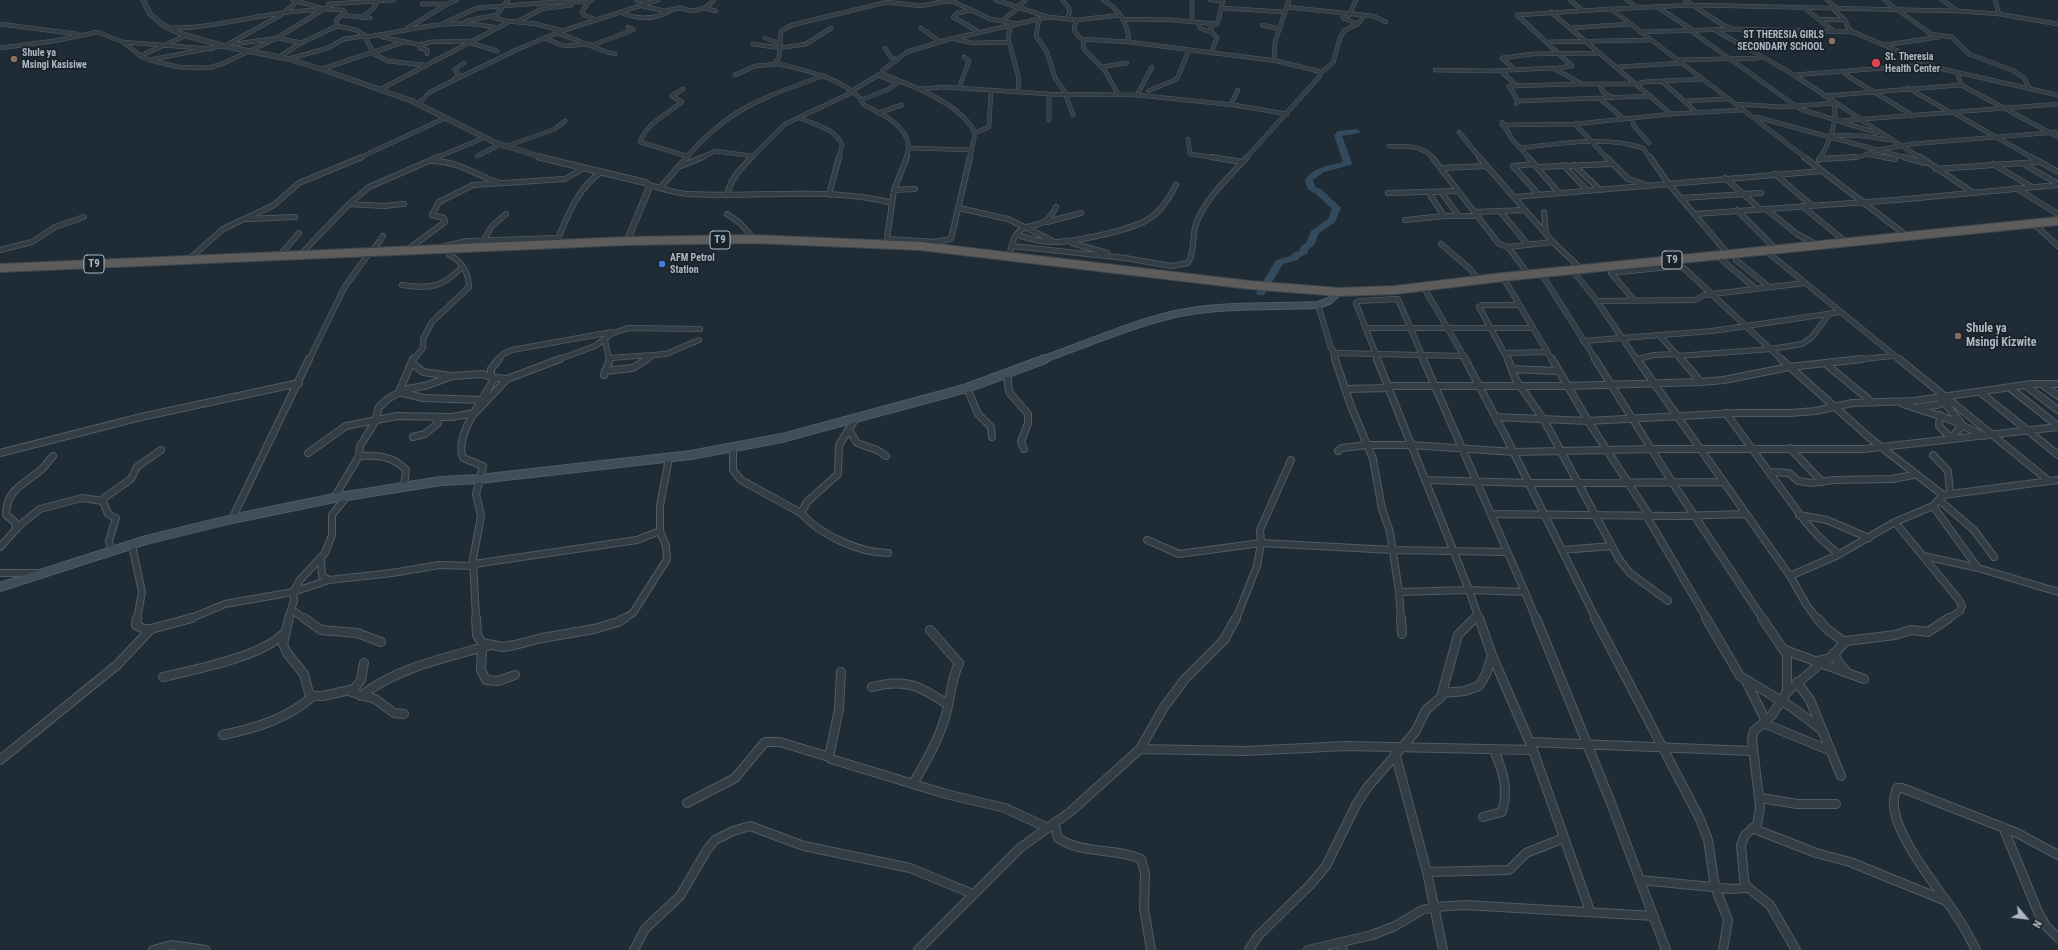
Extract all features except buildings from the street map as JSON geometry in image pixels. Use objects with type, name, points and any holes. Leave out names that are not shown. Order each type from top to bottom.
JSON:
[{"type":"highway","name":"T9","points":[[0,268],[436,249],[556,241],[754,239],[886,242],[1285,289],[1338,292],[1395,290],[1478,279],[1573,271],[2058,221]]},
{"type":"main road","points":[[0,587],[132,545],[232,519],[347,495],[404,487],[668,458],[733,448],[782,438],[967,388],[1140,324],[1176,314],[1224,308],[1318,304],[1329,301],[1338,292]]},
{"type":"street","points":[[143,0],[148,12],[157,21],[185,36],[250,52],[279,56],[381,89],[418,104],[483,138],[505,147],[686,194],[829,195],[880,199],[892,203]]},
{"type":"street","points":[[225,46],[285,13],[296,0],[312,6]]},
{"type":"street","points":[[0,48],[54,41],[99,32],[122,42],[140,56],[150,60],[178,67],[202,68],[220,64],[250,52],[277,38],[331,2],[394,0]]},
{"type":"street","points":[[425,0],[422,5],[447,4]]},
{"type":"street","points":[[405,30],[447,4],[457,0]]},
{"type":"street","points":[[444,23],[477,8],[539,3],[588,2],[592,0]]},
{"type":"street","points":[[636,0],[652,1]]},
{"type":"street","points":[[706,8],[714,0]]},
{"type":"street","points":[[778,64],[774,62],[778,58],[781,46],[781,31],[792,25],[887,2],[922,6],[949,0],[990,19],[1018,24]]},
{"type":"street","points":[[996,0],[1048,17],[1077,20],[1120,15]]},
{"type":"street","points":[[1002,21],[1026,0]]},
{"type":"street","points":[[1062,0],[1069,7],[1070,13],[1068,19]]},
{"type":"street","points":[[1103,0],[1110,4],[1123,19],[1128,32],[1129,42]]},
{"type":"street","points":[[1192,0],[1192,22]]},
{"type":"street","points":[[1210,0],[1223,1],[1217,24],[1211,27],[1216,38],[1211,53]]},
{"type":"street","points":[[1277,61],[1274,56],[1275,42],[1289,0]]},
{"type":"street","points":[[1349,15],[1356,0]]},
{"type":"street","points":[[1570,0],[1582,10]]},
{"type":"street","points":[[1627,0],[1636,7]]},
{"type":"street","points":[[1686,0],[1723,25],[1736,29]]},
{"type":"street","points":[[1710,0],[1716,5]]},
{"type":"street","points":[[1768,0],[1774,7]]},
{"type":"street","points":[[1827,0],[1837,8]]},
{"type":"street","points":[[1884,0],[1923,29],[1939,36]]},
{"type":"street","points":[[1942,0],[1958,11]]},
{"type":"street","points":[[1995,0],[1999,14]]},
{"type":"street","points":[[375,1],[375,7]]},
{"type":"street","points":[[288,59],[328,48],[344,39],[376,36],[444,23],[463,22],[484,16],[496,15],[504,6],[506,1]]},
{"type":"street","points":[[418,104],[430,92],[504,55],[563,30],[622,13],[652,1]]},
{"type":"street","points":[[651,8],[652,1]]},
{"type":"street","points":[[295,10],[324,6],[331,2]]},
{"type":"street","points":[[368,2],[368,6],[375,7]]},
{"type":"street","points":[[568,2],[585,7]]},
{"type":"street","points":[[588,2],[582,14],[597,20]]},
{"type":"street","points":[[539,3],[541,9]]},
{"type":"street","points":[[517,22],[541,9],[575,4]]},
{"type":"street","points":[[622,13],[646,19],[659,17],[679,5]]},
{"type":"street","points":[[1434,70],[1500,71],[1572,66],[1517,15],[1551,12],[1693,5],[1803,7],[1958,11],[1999,14],[2058,24]]},
{"type":"street","points":[[171,28],[214,26],[285,13],[312,6],[324,6],[345,12],[336,20],[337,26]]},
{"type":"street","points":[[324,6],[333,15]]},
{"type":"street","points":[[642,6],[671,11],[682,8],[693,11],[706,8],[716,11]]},
{"type":"street","points":[[1656,6],[1693,31],[1728,59],[1804,111]]},
{"type":"street","points":[[361,18],[375,7]]},
{"type":"street","points":[[1286,7],[1349,15],[1375,16],[1386,22]]},
{"type":"street","points":[[1803,7],[1835,32]]},
{"type":"street","points":[[1222,8],[1284,12]]},
{"type":"street","points":[[1832,8],[1845,20],[1848,28],[1853,32],[1927,65],[1958,74],[2058,95]]},
{"type":"street","points":[[1611,9],[1727,99],[1756,116],[1822,171],[1907,236]]},
{"type":"street","points":[[972,10],[958,13],[953,17],[976,30],[974,34]]},
{"type":"street","points":[[1551,12],[1672,114]]},
{"type":"street","points":[[1341,13],[1343,18],[1358,24]]},
{"type":"street","points":[[341,15],[370,18]]},
{"type":"street","points":[[496,15],[495,19],[563,30]]},
{"type":"street","points":[[1012,246],[1119,258],[1172,266],[1188,263],[1192,256],[1196,222],[1201,210],[1242,162],[1287,114],[1316,80],[1320,73],[1332,63],[1340,38],[1345,30],[1358,24],[1364,16]]},
{"type":"street","points":[[727,195],[732,179],[752,156],[785,124],[851,92],[912,50],[938,41],[1048,17]]},
{"type":"street","points":[[1039,19],[1036,36],[1047,52],[1055,78],[1065,93],[1073,116]]},
{"type":"street","points":[[1123,19],[1172,20],[1217,24]]},
{"type":"street","points":[[1077,20],[1078,21],[1074,29],[1081,39],[1084,49],[1101,67],[1118,94]]},
{"type":"street","points":[[1818,20],[1845,20]]},
{"type":"street","points":[[381,89],[508,21]]},
{"type":"street","points":[[463,22],[496,28]]},
{"type":"street","points":[[1199,23],[1200,28],[1213,33]]},
{"type":"street","points":[[0,24],[81,35]]},
{"type":"street","points":[[1570,28],[1630,24]]},
{"type":"street","points":[[1723,25],[1724,30]]},
{"type":"street","points":[[279,56],[337,26],[356,30],[365,37],[374,52],[389,62],[424,65]]},
{"type":"street","points":[[1011,26],[1008,34],[1018,75],[1019,92]]},
{"type":"street","points":[[1262,26],[1280,29]]},
{"type":"street","points":[[544,38],[564,46],[592,45],[633,30],[628,27]]},
{"type":"street","points":[[753,44],[781,46],[810,42],[813,38],[831,28]]},
{"type":"street","points":[[921,28],[938,41]]},
{"type":"street","points":[[1640,32],[1736,29],[1853,32]]},
{"type":"street","points":[[1715,30],[1756,57],[1765,60],[1793,75],[1899,146],[1932,165],[1972,192]]},
{"type":"street","points":[[556,33],[615,54]]},
{"type":"street","points":[[140,56],[185,36]]},
{"type":"street","points":[[376,36],[422,44],[430,42],[469,41],[497,51]]},
{"type":"street","points":[[600,43],[602,36]]},
{"type":"street","points":[[1885,45],[1939,36],[1952,37],[1969,54],[2014,71],[2024,78],[2030,89]]},
{"type":"street","points":[[150,60],[277,38],[302,43]]},
{"type":"street","points":[[765,38],[781,46]]},
{"type":"street","points":[[951,38],[966,43],[981,44],[1010,42]]},
{"type":"street","points":[[1081,39],[1129,42],[1277,61],[1320,73]]},
{"type":"street","points":[[1573,53],[1581,45],[1588,42],[1650,40]]},
{"type":"street","points":[[122,42],[212,49]]},
{"type":"street","points":[[322,69],[404,42]]},
{"type":"street","points":[[1547,42],[1581,45]]},
{"type":"street","points":[[422,44],[420,48],[427,50],[426,54]]},
{"type":"street","points":[[885,48],[888,50],[891,57],[897,60]]},
{"type":"street","points":[[1148,91],[1177,79],[1185,64],[1189,50]]},
{"type":"street","points":[[1515,70],[1502,58],[1532,54],[1600,53]]},
{"type":"street","points":[[959,88],[969,61],[964,57]]},
{"type":"street","points":[[1677,60],[1756,57]]},
{"type":"street","points":[[453,81],[452,80],[459,74],[454,70],[464,63]]},
{"type":"street","points":[[1101,67],[1127,63]]},
{"type":"street","points":[[1617,67],[1680,63]]},
{"type":"street","points":[[735,75],[755,66],[778,64],[822,76],[837,81],[861,100],[864,105],[904,131],[908,139],[909,148],[901,176],[894,192],[886,242],[935,242],[949,240],[959,208],[975,133],[974,128],[966,120],[920,89],[879,74]]},
{"type":"street","points":[[1793,75],[1927,65]]},
{"type":"street","points":[[1137,95],[1152,67]]},
{"type":"street","points":[[1556,68],[1580,84]]},
{"type":"street","points":[[1500,71],[1517,86]]},
{"type":"street","points":[[1847,71],[1847,75],[1912,115]]},
{"type":"street","points":[[861,100],[889,89],[898,83],[879,74]]},
{"type":"street","points":[[1958,74],[1961,85]]},
{"type":"street","points":[[660,188],[681,166],[687,156],[730,116],[774,94],[822,76]]},
{"type":"street","points":[[1633,80],[1644,82],[1701,79]]},
{"type":"street","points":[[1662,81],[1696,112]]},
{"type":"street","points":[[1644,82],[1638,84],[1510,86],[1517,103],[1651,96]]},
{"type":"street","points":[[1603,84],[1601,88],[1603,92],[1613,98]]},
{"type":"street","points":[[1824,96],[1908,88],[1961,85],[2058,137]]},
{"type":"street","points":[[920,89],[938,87],[1049,94],[1137,95],[1155,98],[1231,104],[1287,114]]},
{"type":"street","points":[[1908,88],[1996,136],[2037,162],[2058,172]]},
{"type":"street","points":[[683,89],[672,96],[681,100],[682,102],[658,120],[643,136],[640,142],[687,156]]},
{"type":"street","points":[[975,133],[989,127],[991,90]]},
{"type":"street","points":[[1231,104],[1238,90]]},
{"type":"street","points":[[1049,94],[1049,120]]},
{"type":"street","points":[[1600,99],[1623,118]]},
{"type":"street","points":[[1684,101],[1727,99]]},
{"type":"street","points":[[1779,108],[1795,105],[1834,103]]},
{"type":"street","points":[[1815,164],[1826,150],[1836,111],[1834,103]]},
{"type":"street","points":[[1813,105],[1833,119],[1861,120],[2058,104]]},
{"type":"street","points":[[878,113],[902,105]]},
{"type":"street","points":[[1743,108],[1815,164]]},
{"type":"street","points":[[1558,192],[1520,148],[1502,123],[1575,124],[1623,118],[1743,108],[1779,108],[1804,111],[1883,135]]},
{"type":"street","points":[[1836,111],[1842,108]]},
{"type":"street","points":[[1756,116],[1932,165]]},
{"type":"street","points":[[188,260],[223,229],[274,204],[294,186],[307,179],[382,149],[446,118]]},
{"type":"street","points":[[800,118],[829,130],[841,141],[842,145],[829,195]]},
{"type":"street","points":[[1632,118],[1634,126],[1648,143]]},
{"type":"street","points":[[505,147],[555,129],[565,121]]},
{"type":"street","points":[[1575,124],[1611,164],[1625,177],[1649,185]]},
{"type":"street","points":[[1459,132],[1486,166],[1553,242],[1582,270]]},
{"type":"street","points":[[1869,155],[1877,150],[1912,144],[1996,136],[2057,133]]},
{"type":"street","points":[[1829,136],[1864,136],[1912,144]]},
{"type":"street","points":[[301,254],[362,192],[378,182],[483,138]]},
{"type":"street","points":[[1188,139],[1190,144],[1190,154],[1242,162]]},
{"type":"street","points":[[1520,148],[1592,143],[1627,143],[1643,148],[1668,183],[1728,254]]},
{"type":"street","points":[[477,156],[499,145]]},
{"type":"street","points":[[1389,146],[1409,146],[1422,149],[1430,155],[1496,241],[1508,247],[1528,274]]},
{"type":"street","points":[[909,148],[971,150]]},
{"type":"street","points":[[681,166],[698,160],[715,151],[752,156]]},
{"type":"street","points":[[1820,159],[1853,158],[1869,155],[1912,160]]},
{"type":"street","points":[[426,162],[441,161],[459,165],[474,171],[479,176],[500,183]]},
{"type":"street","points":[[1936,169],[2037,162]]},
{"type":"street","points":[[2022,163],[2058,184]]},
{"type":"street","points":[[1538,194],[1513,166],[1611,164]]},
{"type":"street","points":[[1991,164],[2032,187]]},
{"type":"street","points":[[1574,165],[1599,189]]},
{"type":"street","points":[[1441,168],[1486,166]]},
{"type":"street","points":[[1563,166],[1587,190]]},
{"type":"street","points":[[407,250],[445,222],[444,218],[432,215],[439,202],[473,185],[567,178],[584,168]]},
{"type":"street","points":[[1514,197],[1558,192],[1822,171]]},
{"type":"street","points":[[436,249],[452,243],[484,240],[556,241],[577,196],[589,180],[601,172]]},
{"type":"street","points":[[1775,174],[1811,205]]},
{"type":"street","points":[[1725,178],[1741,194],[1760,209]]},
{"type":"street","points":[[626,241],[649,184]]},
{"type":"street","points":[[1695,214],[1862,202],[2058,184]]},
{"type":"street","points":[[1017,234],[1042,241],[1059,243],[1070,242],[1147,220],[1162,207],[1176,185]]},
{"type":"street","points":[[2016,188],[2058,214]]},
{"type":"street","points":[[880,199],[894,192],[915,189]]},
{"type":"street","points":[[1441,192],[1458,216]]},
{"type":"street","points":[[1388,193],[1458,192]]},
{"type":"street","points":[[1429,193],[1444,216]]},
{"type":"street","points":[[1681,198],[1761,193]]},
{"type":"street","points":[[349,204],[384,206],[404,204]]},
{"type":"street","points":[[1802,206],[1846,242]]},
{"type":"street","points":[[1047,222],[1052,217],[1056,207]]},
{"type":"street","points":[[959,208],[1002,218],[1059,243]]},
{"type":"street","points":[[1766,209],[1798,234],[1817,245]]},
{"type":"street","points":[[1405,220],[1525,210]]},
{"type":"street","points":[[1737,210],[1777,250]]},
{"type":"street","points":[[1500,211],[1528,245]]},
{"type":"street","points":[[1544,212],[1546,234]]},
{"type":"street","points":[[1017,234],[1025,228],[1081,213]]},
{"type":"street","points":[[484,240],[492,226],[506,214]]},
{"type":"street","points":[[727,214],[740,223],[754,239]]},
{"type":"street","points":[[0,250],[32,242],[55,227],[84,217]]},
{"type":"street","points":[[237,222],[255,218],[295,217]]},
{"type":"street","points":[[2033,223],[2058,246]]},
{"type":"street","points":[[1009,256],[1017,234],[1016,224]]},
{"type":"street","points":[[280,255],[299,234]]},
{"type":"street","points":[[232,519],[344,288],[383,236]]},
{"type":"street","points":[[1070,242],[1119,258]]},
{"type":"street","points":[[1508,247],[1553,242]]},
{"type":"street","points":[[1441,244],[1453,256],[1472,269],[1478,279]]},
{"type":"street","points":[[399,392],[413,364],[414,358],[423,348],[423,338],[441,312],[469,287],[469,279],[458,259],[449,255],[452,248]]},
{"type":"street","points":[[1766,251],[1945,400],[2049,481]]},
{"type":"street","points":[[1722,260],[1755,288]]},
{"type":"street","points":[[1736,260],[1769,287]]},
{"type":"street","points":[[1634,300],[1611,273],[1682,267],[1744,326],[1834,407],[1941,497],[1974,530],[1994,557]]},
{"type":"street","points":[[402,285],[414,288],[435,287],[446,283],[462,268]]},
{"type":"street","points":[[1573,271],[1625,340],[1676,418],[1702,450],[1790,576],[1800,596],[1834,636],[1844,642]]},
{"type":"street","points":[[1541,273],[1672,482],[1785,650],[1788,661],[1786,692]]},
{"type":"street","points":[[1503,277],[1567,386],[1629,482],[1731,662],[1746,681],[1765,722],[1789,735],[1831,751]]},
{"type":"street","points":[[1597,301],[1695,300],[1704,295],[1804,283]]},
{"type":"street","points":[[1423,286],[1450,329],[1478,386],[1496,417],[1530,483],[1632,692],[1700,819],[1708,840],[1715,887],[1728,920],[1723,950]]},
{"type":"street","points":[[1590,911],[1530,742],[1492,655],[1469,590],[1452,551],[1356,303],[1364,300],[1398,299],[1434,385],[1477,480],[1506,552],[1525,592],[1588,745],[1666,950]]},
{"type":"street","points":[[1318,304],[1346,389],[1373,459],[1382,509],[1390,532],[1393,550],[1399,592],[1402,634]]},
{"type":"street","points":[[1519,305],[1480,305],[1479,309],[1505,353],[1516,380],[1544,420],[1612,546],[1630,573],[1668,601]]},
{"type":"street","points":[[1583,341],[1625,340],[1744,326],[1841,312]]},
{"type":"street","points":[[1638,359],[1654,355],[1771,349],[1807,342],[1818,331],[1829,314]]},
{"type":"street","points":[[668,458],[660,506],[660,531],[666,546],[667,559],[639,606],[629,616],[594,629],[542,638],[515,646],[503,647],[482,643],[477,635],[474,550],[482,512],[476,494],[482,464],[465,459],[462,455],[461,448],[463,438],[493,377],[491,369],[507,351],[519,348],[616,332],[628,328],[683,330],[700,329]]},
{"type":"street","points":[[1365,328],[1533,328]]},
{"type":"street","points":[[308,453],[322,444],[339,429],[346,426],[398,416],[437,418],[475,413],[490,399],[502,383],[508,379],[595,346],[616,332]]},
{"type":"street","points":[[1660,336],[1701,382]]},
{"type":"street","points":[[605,340],[610,358],[604,373],[633,368],[653,356]]},
{"type":"street","points":[[610,358],[653,356],[672,352],[699,340]]},
{"type":"street","points":[[1333,352],[1377,355],[1464,356]]},
{"type":"street","points":[[1505,353],[1547,352]]},
{"type":"street","points":[[1346,389],[1434,385],[1567,386],[1701,382],[1745,376],[1789,367],[1893,356]]},
{"type":"street","points":[[413,364],[423,372],[452,376]]},
{"type":"street","points":[[1826,364],[1873,403]]},
{"type":"street","points":[[1512,369],[1558,370]]},
{"type":"street","points":[[1007,373],[1006,380],[1010,395],[1028,414],[1028,423],[1022,442],[1024,449]]},
{"type":"street","points":[[334,498],[359,456],[360,446],[375,421],[382,402],[399,392],[428,386],[452,376],[464,374],[508,379]]},
{"type":"street","points":[[0,453],[141,417],[299,383]]},
{"type":"street","points":[[2042,384],[2058,396]]},
{"type":"street","points":[[1916,407],[1980,392],[2025,385],[2058,384]]},
{"type":"street","points":[[2025,385],[2058,410]]},
{"type":"street","points":[[967,388],[972,403],[978,414],[991,427],[992,437]]},
{"type":"street","points":[[2010,388],[2058,427]]},
{"type":"street","points":[[399,392],[423,398],[481,400]]},
{"type":"street","points":[[1980,392],[2058,455]]},
{"type":"street","points":[[1496,417],[1544,420],[1632,420],[1676,418],[1726,413],[1790,413],[1816,411],[1852,403],[1945,400]]},
{"type":"street","points":[[1945,400],[1961,424]]},
{"type":"street","points":[[1898,402],[1940,415],[1984,436]]},
{"type":"street","points":[[1726,413],[1813,533],[1838,554]]},
{"type":"street","points":[[1940,415],[1939,426],[1951,439]]},
{"type":"street","points":[[413,436],[429,431],[438,423],[437,418]]},
{"type":"street","points":[[801,513],[807,502],[838,474],[839,445],[856,418]]},
{"type":"street","points":[[1951,439],[1961,424]]},
{"type":"street","points":[[1338,451],[1342,448],[1367,445],[1412,445],[1463,450],[1514,452],[1652,449],[1864,449],[2058,427]]},
{"type":"street","points":[[849,430],[857,443],[877,450],[886,456]]},
{"type":"street","points":[[733,448],[733,470],[741,480],[801,513],[813,525],[850,544],[868,551],[888,553]]},
{"type":"street","points":[[1790,448],[1822,482]]},
{"type":"street","points":[[103,501],[110,493],[131,478],[137,467],[161,450]]},
{"type":"street","points":[[359,456],[378,454],[401,464],[406,470],[404,487]]},
{"type":"street","points":[[1933,455],[1948,468],[1952,483],[1950,493]]},
{"type":"street","points":[[16,530],[15,522],[6,515],[5,511],[9,498],[19,485],[43,468],[53,456]]},
{"type":"street","points":[[918,950],[1020,848],[1090,795],[1110,774],[1140,749],[1164,707],[1186,680],[1224,640],[1233,626],[1240,605],[1257,566],[1261,543],[1260,530],[1291,460]]},
{"type":"street","points":[[1770,472],[1789,472],[1802,483],[1892,479],[1914,475]]},
{"type":"street","points":[[1425,480],[1477,480],[1530,483],[1724,482]]},
{"type":"street","points":[[1790,576],[1838,554],[1869,538],[1895,522],[1933,506],[1941,497],[1950,493],[2058,480]]},
{"type":"street","points":[[313,696],[309,693],[304,674],[286,653],[283,644],[284,633],[292,610],[293,592],[305,574],[321,560],[332,535],[332,516],[347,495]]},
{"type":"street","points":[[0,547],[16,530],[40,509],[82,498],[103,501]]},
{"type":"street","points":[[103,501],[108,514],[116,518],[109,540],[112,551]]},
{"type":"street","points":[[1933,506],[1978,568]]},
{"type":"street","points":[[1491,514],[1546,516],[1746,514]]},
{"type":"street","points":[[1799,515],[1816,516],[1828,519],[1869,538]]},
{"type":"street","points":[[1796,950],[1770,905],[1746,886],[1741,845],[1745,835],[1757,825],[1759,820],[1761,798],[1752,751],[1754,731],[1772,716],[1786,692],[1819,662],[1830,658],[1844,642],[1862,638],[1895,635],[1912,630],[1928,632],[1960,610],[1962,606],[1959,600],[1895,522]]},
{"type":"street","points":[[132,545],[142,592],[136,625],[144,629],[152,629],[187,620],[225,604],[293,592],[329,580],[392,573],[439,565],[474,565],[496,562],[536,554],[638,540],[660,531]]},
{"type":"street","points":[[1147,540],[1179,554],[1261,543],[1393,550],[1506,552]]},
{"type":"street","points":[[1562,550],[1612,546]]},
{"type":"street","points":[[1924,556],[1978,568],[2058,592]]},
{"type":"street","points":[[321,560],[322,576],[329,580]]},
{"type":"street","points":[[0,573],[42,573]]},
{"type":"street","points":[[1399,592],[1469,590],[1525,592]]},
{"type":"street","points":[[292,610],[321,630],[357,633],[381,642]]},
{"type":"street","points":[[1249,950],[1258,936],[1318,877],[1326,866],[1367,788],[1401,746],[1415,732],[1426,710],[1437,701],[1443,693],[1458,635],[1478,615]]},
{"type":"street","points":[[0,760],[117,665],[152,629]]},
{"type":"street","points":[[913,784],[935,746],[947,704],[952,678],[959,663],[930,630]]},
{"type":"street","points":[[163,677],[190,671],[259,650],[277,641],[284,633]]},
{"type":"street","points":[[1834,636],[1835,651],[1838,662],[1849,674]]},
{"type":"street","points":[[360,696],[371,688],[414,668],[482,649],[490,645]]},
{"type":"street","points":[[482,649],[480,671],[481,675],[486,680],[498,681],[515,675]]},
{"type":"street","points":[[1785,650],[1864,679]]},
{"type":"street","points":[[1443,693],[1465,691],[1479,686],[1486,674],[1492,655]]},
{"type":"street","points":[[223,735],[242,731],[289,714],[302,706],[313,696],[323,696],[348,691],[359,685],[364,663]]},
{"type":"street","points":[[829,756],[839,709],[841,672]]},
{"type":"street","points":[[1746,681],[1798,712],[1814,726],[1823,731]]},
{"type":"street","points":[[872,687],[888,682],[912,684],[924,689],[947,704]]},
{"type":"street","points":[[1797,682],[1810,700],[1841,776]]},
{"type":"street","points":[[348,691],[360,696],[374,698],[392,714],[404,714]]},
{"type":"street","points":[[687,803],[735,778],[765,742],[780,742],[829,756],[835,762],[1009,809],[1051,825],[1058,838],[1079,849],[1117,852],[1141,859],[1145,872],[1144,908],[1151,950]]},
{"type":"street","points":[[1530,742],[1588,745],[1662,746],[1752,751]]},
{"type":"street","points":[[1140,749],[1244,751],[1318,747],[1401,746],[1533,750]]},
{"type":"street","points":[[1482,817],[1502,812],[1507,796],[1504,775],[1494,750]]},
{"type":"street","points":[[1395,753],[1427,872],[1443,950]]},
{"type":"street","points":[[1976,950],[1946,901],[1922,866],[1896,818],[1893,800],[1897,788],[1902,788],[2003,827],[2033,840],[2058,855]]},
{"type":"street","points":[[1761,798],[1797,804],[1836,804]]},
{"type":"street","points":[[634,950],[645,929],[680,896],[707,850],[715,840],[733,831],[750,826],[804,846],[910,868],[973,894]]},
{"type":"street","points":[[2003,827],[2040,917],[2047,928],[2058,938]]},
{"type":"street","points":[[1752,828],[1816,853],[1850,862],[1946,901]]},
{"type":"street","points":[[1427,872],[1509,870],[1526,854],[1564,838]]},
{"type":"street","points":[[1640,880],[1741,890],[1746,886]]},
{"type":"street","points":[[1308,950],[1342,946],[1395,926],[1422,910],[1435,907],[1465,905],[1590,911],[1654,916]]},
{"type":"street","points":[[153,950],[164,946],[177,946],[206,950]]},
{"type":"waterway","points":[[1261,293],[1279,262],[1295,258],[1296,255],[1304,252],[1304,248],[1310,244],[1314,233],[1332,220],[1337,208],[1318,191],[1311,188],[1309,180],[1316,172],[1348,163],[1338,135],[1341,133],[1356,131]]},
{"type":"place","name":"ST THERESIA GIRLS SECONDARY SCHOOL","points":[[1832,41]]},
{"type":"place","name":"Shule ya Msingi Kasisiwe","points":[[14,59]]},
{"type":"place","name":"St. Theresia Health Center","points":[[1876,63]]},
{"type":"place","name":"AFM Petrol Station","points":[[662,264]]},
{"type":"place","name":"Shule ya Msingi Kizwite","points":[[1958,336]]}]
